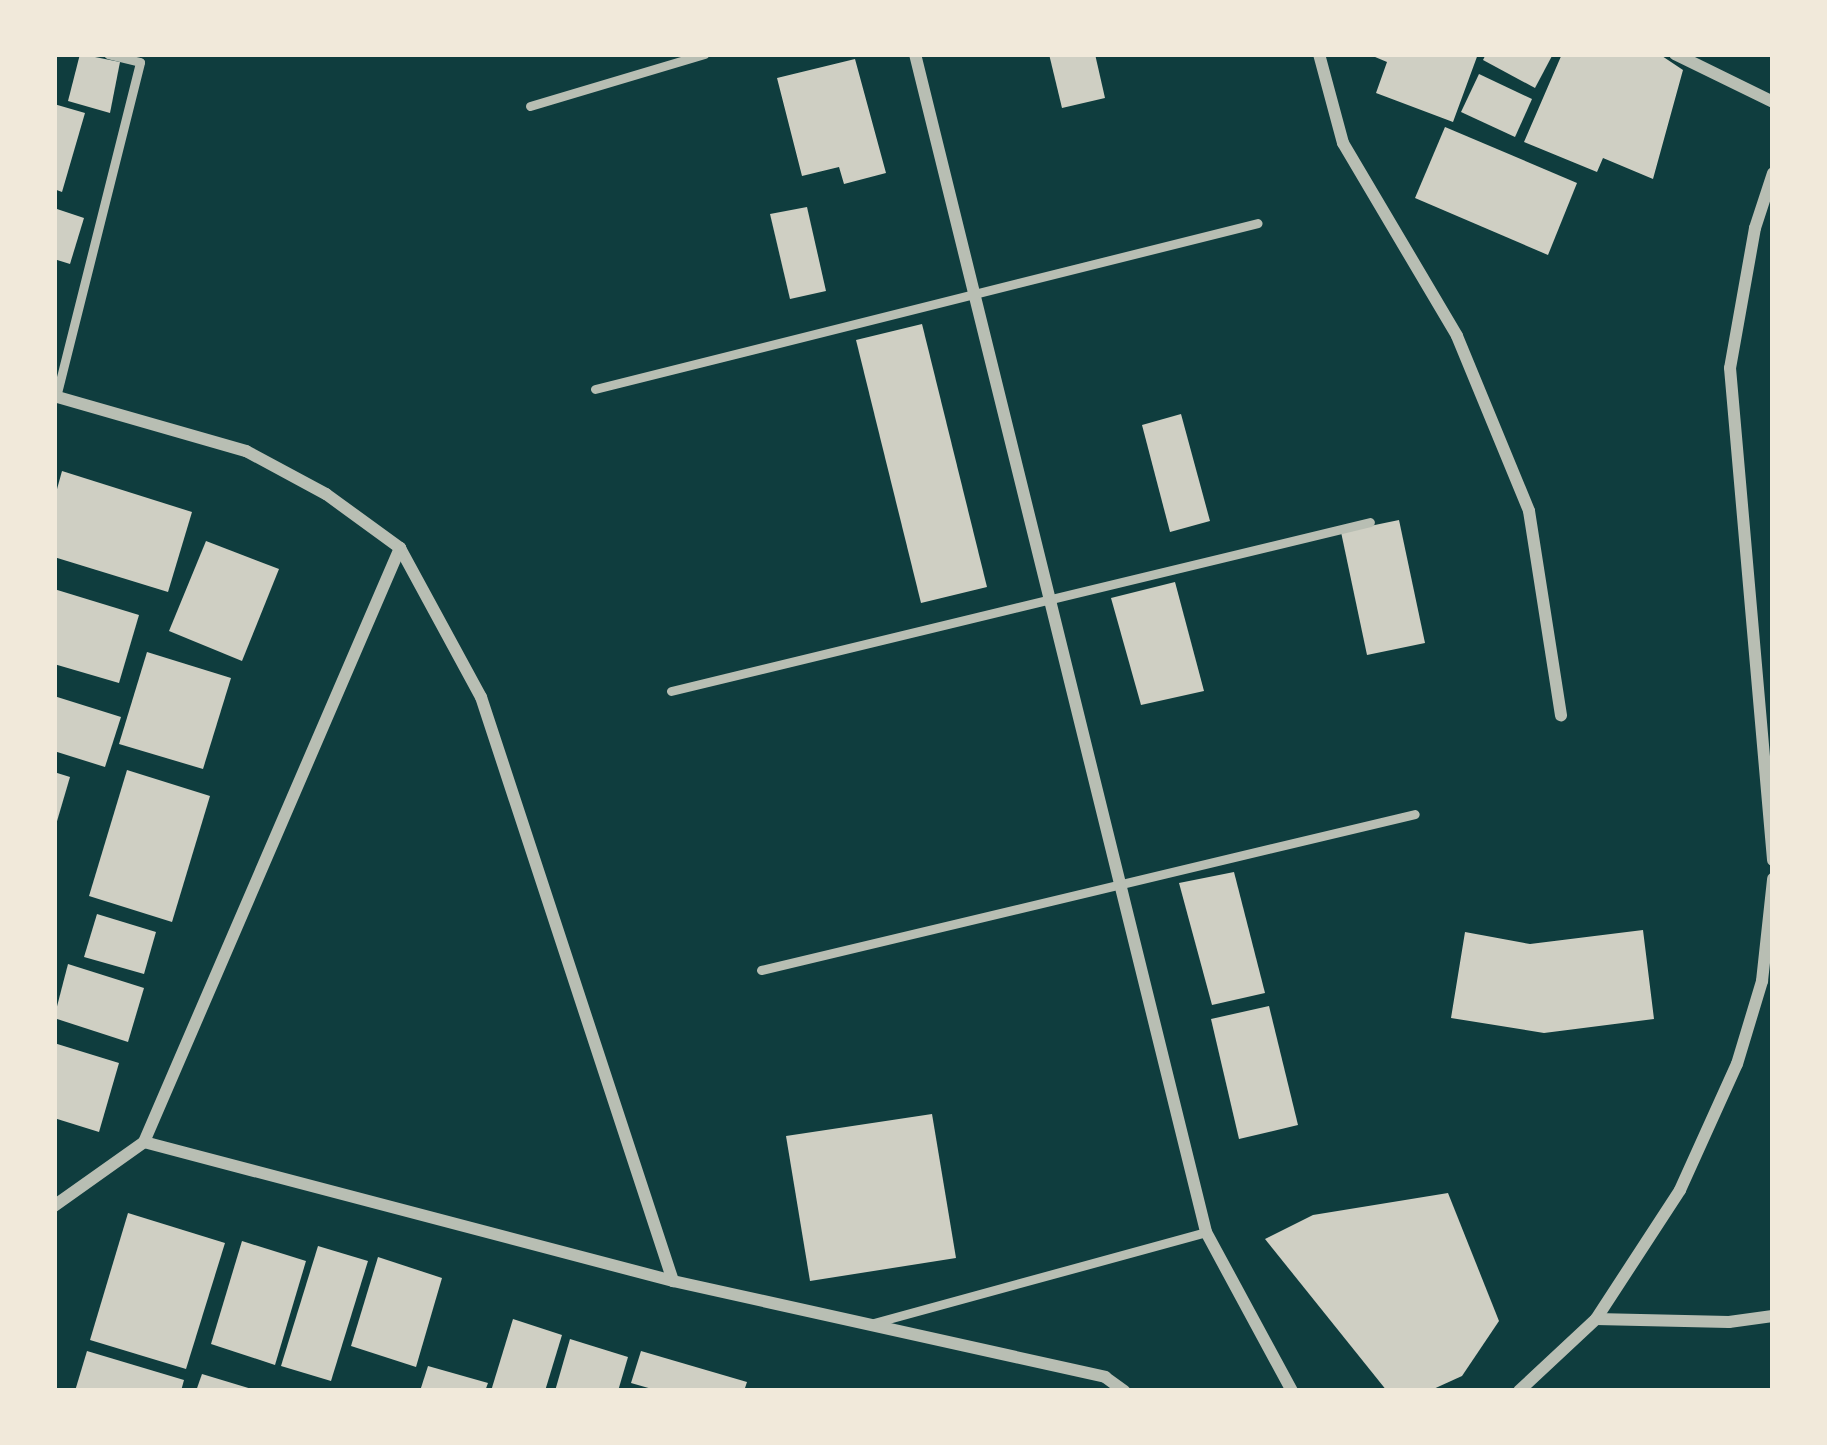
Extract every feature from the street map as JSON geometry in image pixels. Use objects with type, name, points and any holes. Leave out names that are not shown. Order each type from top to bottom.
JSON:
[{"type":"street","points":[[915,54],[1206,1232],[1292,1391]]},
{"type":"street","points":[[1319,54],[1342,143],[1457,336],[1529,511],[1561,716]]},
{"type":"street","points":[[1676,54],[1773,102]]},
{"type":"street","points":[[1773,173],[1755,228],[1730,368],[1773,860]]},
{"type":"street","points":[[55,397],[246,451],[326,494],[400,548],[481,697],[673,1282]]},
{"type":"street","points":[[54,1206],[144,1142],[400,548]]},
{"type":"street","points":[[1519,1391],[1596,1319],[1680,1190],[1737,1064],[1762,981],[1773,879]]},
{"type":"street","points":[[144,1142],[673,1282],[1105,1378],[1124,1391]]},
{"type":"street","points":[[1596,1319],[1729,1322],[1773,1316]]},
{"type":"lane","points":[[55,397],[140,62],[108,54]]},
{"type":"lane","points":[[530,106],[704,54]]},
{"type":"lane","points":[[596,389],[1258,223]]},
{"type":"lane","points":[[670,691],[1370,522]]},
{"type":"lane","points":[[761,970],[1415,814]]},
{"type":"lane","points":[[859,1327],[1206,1232]]},
{"type":"building","points":[[80,54],[120,62],[110,113],[68,101]]},
{"type":"building","points":[[1049,54],[1095,54],[1105,98],[1062,108]]},
{"type":"building","points":[[1368,54],[1478,54],[1453,122],[1376,93],[1387,62]]},
{"type":"building","points":[[1486,54],[1553,54],[1535,88],[1483,60]]},
{"type":"building","points":[[1562,54],[1659,54],[1683,70],[1653,179],[1603,158],[1597,172],[1524,142]]},
{"type":"building","points":[[855,59],[886,173],[844,184],[839,167],[802,176],[777,78]]},
{"type":"building","points":[[1479,74],[1532,99],[1515,137],[1461,112]]},
{"type":"building","points":[[54,104],[85,113],[62,192],[54,189]]},
{"type":"building","points":[[1445,127],[1577,183],[1548,255],[1415,198]]},
{"type":"building","points":[[807,207],[826,291],[790,299],[770,214]]},
{"type":"building","points":[[54,208],[84,218],[70,264],[54,259]]},
{"type":"building","points":[[922,324],[987,587],[921,603],[856,340]]},
{"type":"building","points":[[1181,414],[1210,521],[1170,532],[1142,425]]},
{"type":"building","points":[[62,471],[192,512],[168,592],[54,557],[54,500]]},
{"type":"building","points":[[1399,520],[1425,643],[1367,655],[1341,532]]},
{"type":"building","points":[[206,541],[279,569],[242,661],[169,631]]},
{"type":"building","points":[[1175,582],[1204,691],[1141,705],[1111,598]]},
{"type":"building","points":[[54,589],[139,615],[119,683],[54,664]]},
{"type":"building","points":[[147,652],[231,678],[203,769],[119,744]]},
{"type":"building","points":[[54,696],[121,717],[105,767],[54,751]]},
{"type":"building","points":[[127,770],[210,796],[172,922],[89,896]]},
{"type":"building","points":[[54,772],[70,777],[55,828],[54,828]]},
{"type":"building","points":[[1234,872],[1265,993],[1212,1005],[1179,883]]},
{"type":"building","points":[[97,914],[156,932],[144,974],[84,957]]},
{"type":"building","points":[[1643,930],[1654,1019],[1544,1033],[1451,1018],[1465,932],[1530,944]]},
{"type":"building","points":[[68,964],[144,988],[128,1042],[54,1018]]},
{"type":"building","points":[[1269,1006],[1298,1125],[1239,1139],[1211,1019]]},
{"type":"building","points":[[54,1043],[119,1063],[99,1132],[54,1118]]},
{"type":"building","points":[[932,1114],[956,1258],[810,1281],[786,1136]]},
{"type":"building","points":[[1448,1193],[1499,1321],[1462,1376],[1429,1391],[1387,1391],[1265,1239],[1313,1215]]},
{"type":"building","points":[[128,1213],[225,1243],[186,1369],[90,1340]]},
{"type":"building","points":[[242,1241],[306,1261],[275,1365],[211,1344]]},
{"type":"building","points":[[318,1246],[368,1261],[331,1381],[281,1366]]},
{"type":"building","points":[[378,1257],[442,1278],[416,1367],[351,1346]]},
{"type":"building","points":[[513,1319],[562,1335],[545,1391],[491,1391]]},
{"type":"building","points":[[570,1339],[628,1357],[618,1391],[555,1391]]},
{"type":"building","points":[[87,1351],[184,1380],[181,1391],[75,1391]]},
{"type":"building","points":[[641,1351],[747,1382],[744,1391],[659,1391],[631,1383]]},
{"type":"building","points":[[428,1366],[488,1383],[485,1391],[420,1391]]},
{"type":"building","points":[[202,1374],[255,1390],[255,1391],[196,1391]]}]
